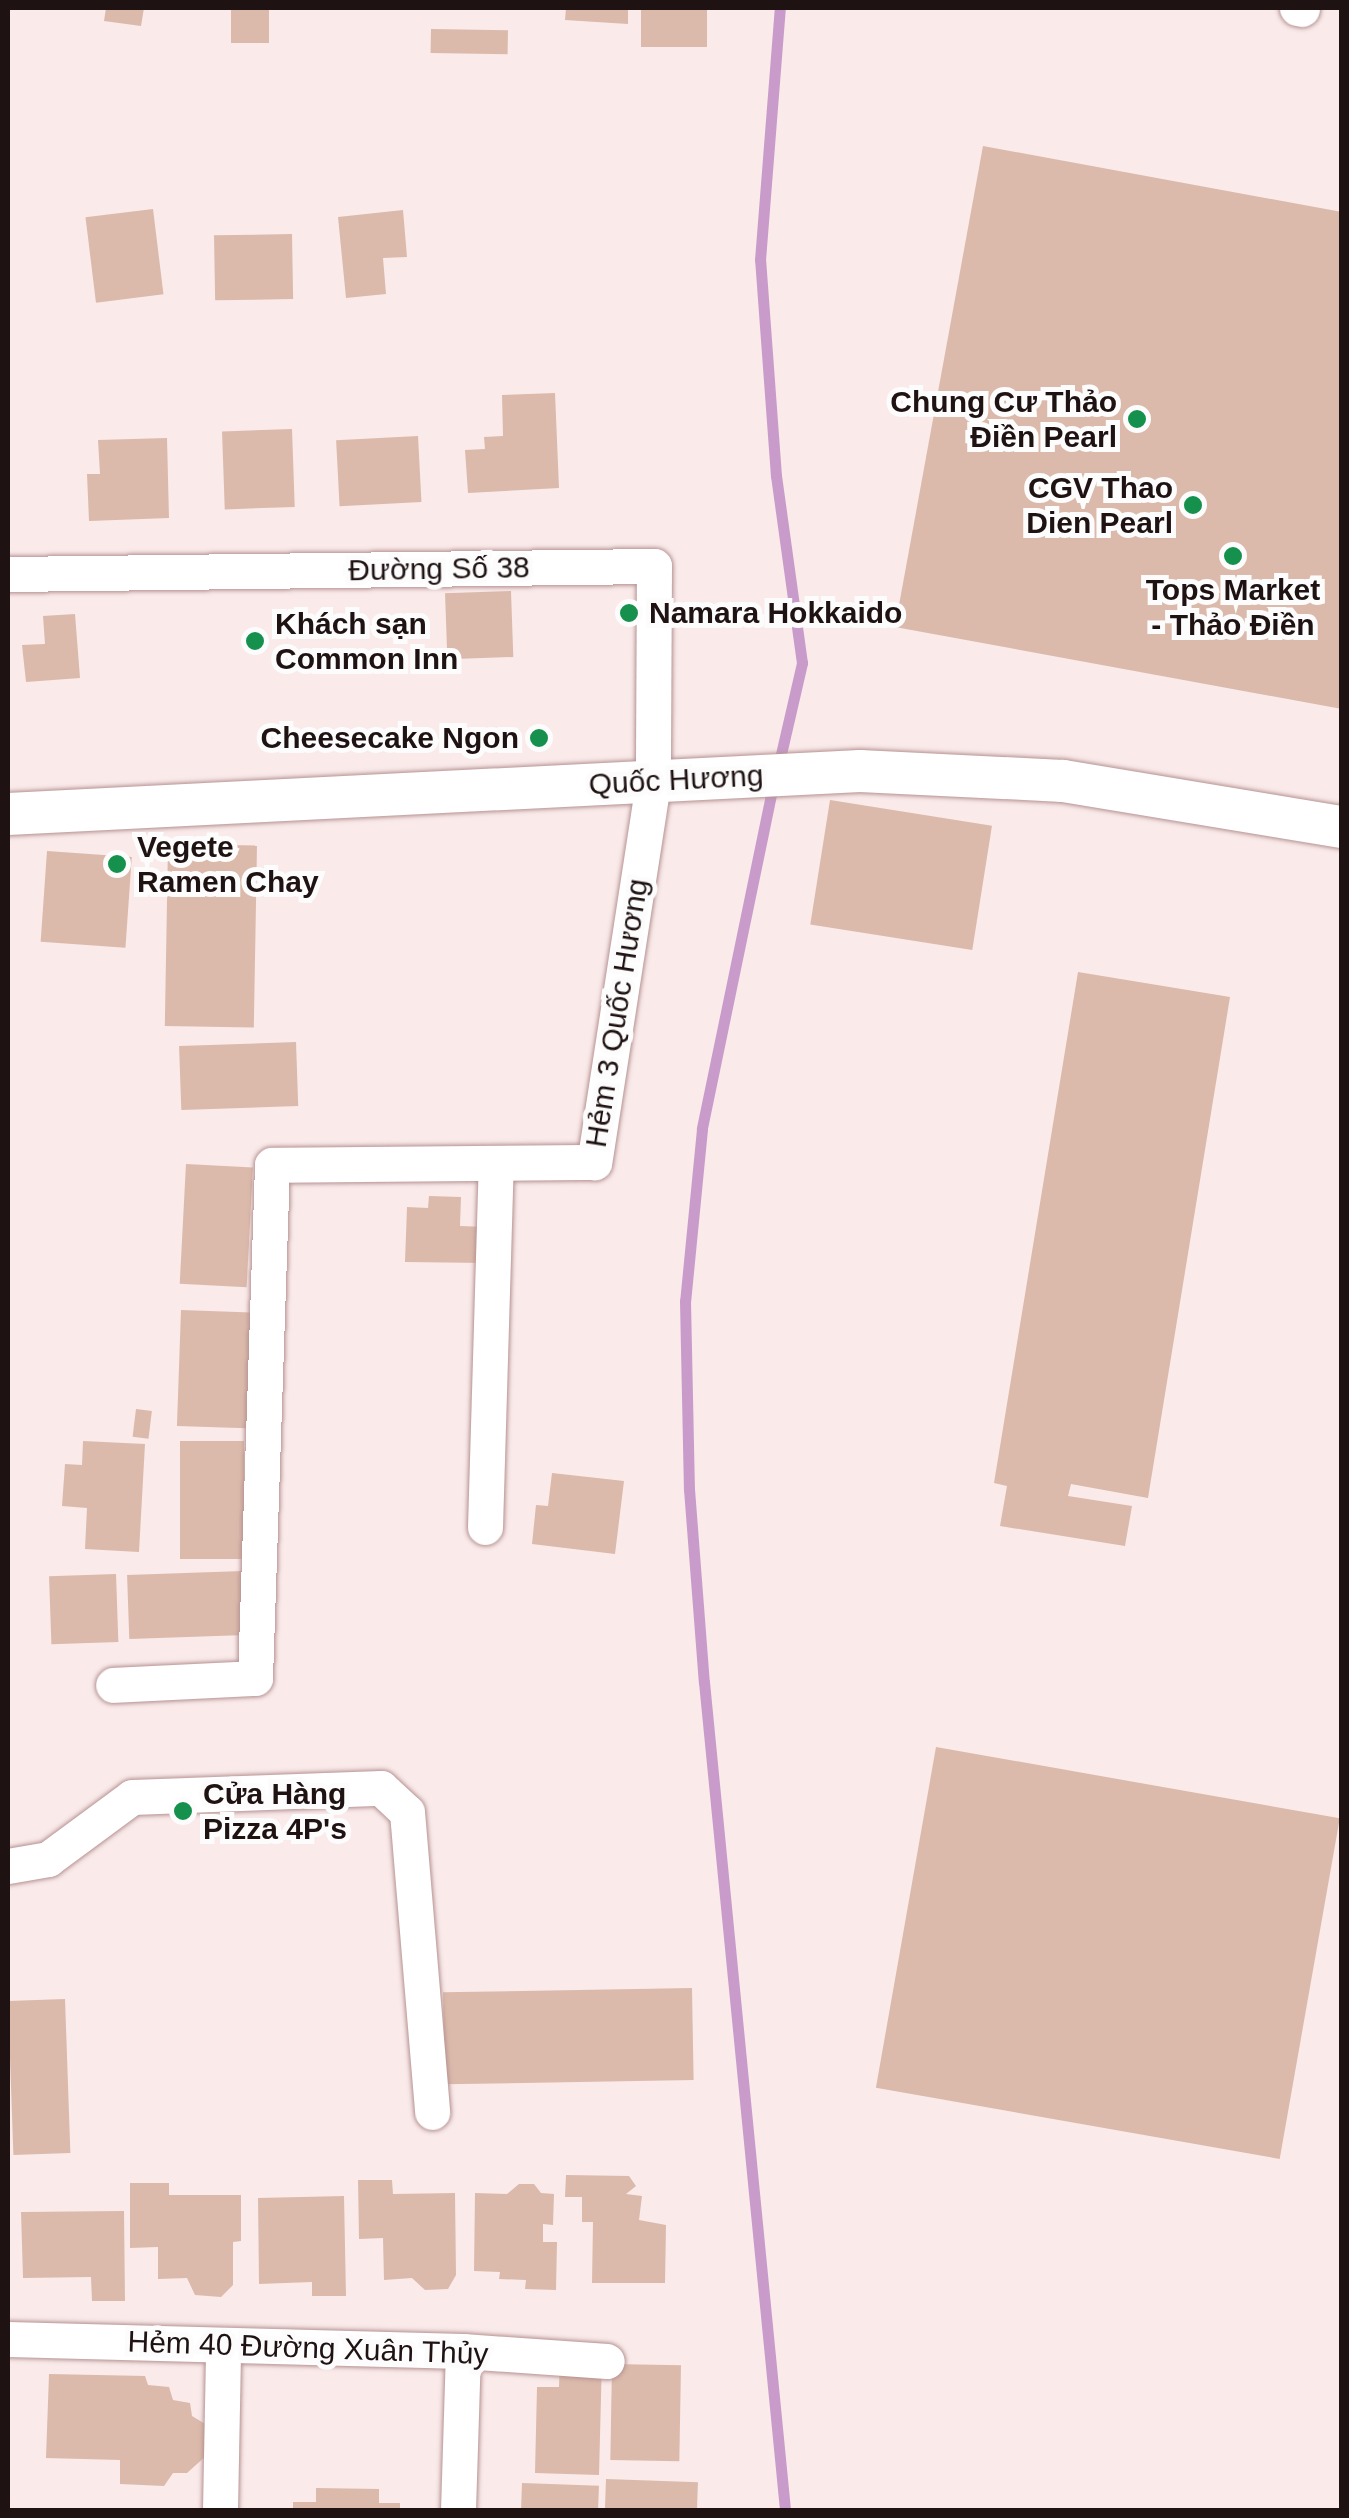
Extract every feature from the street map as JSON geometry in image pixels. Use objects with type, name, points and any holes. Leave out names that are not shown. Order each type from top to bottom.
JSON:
[{"type":"street","name":"Đường Số 38","points":[[8,574],[654,566],[653,783]]},
{"type":"street","name":"Quốc Hương","points":[[8,814],[813,772],[1063,781],[1342,827]]},
{"type":"street","name":"Hẻm 3 Quốc Hương","points":[[113,1685],[255,1678],[272,1165],[594,1162],[653,783]]},
{"type":"street","points":[[485,1527],[496,1163]]},
{"type":"street","points":[[8,1866],[48,1859],[132,1796],[381,1788],[408,1812],[432,2112]]},
{"type":"street","name":"Hẻm 40 Đường Xuân Thủy","points":[[8,2339],[463,2351],[607,2361]]},
{"type":"street","points":[[220,2510],[223,2347]]},
{"type":"street","points":[[458,2510],[463,2351]]},
{"type":"building","points":[[106,8],[144,8],[141,26],[104,21]]},
{"type":"building","points":[[231,8],[269,8],[269,43],[231,43]]},
{"type":"building","points":[[566,8],[628,8],[628,24],[565,20]]},
{"type":"building","points":[[641,8],[707,8],[707,47],[641,47]]},
{"type":"building","points":[[431,29],[508,30],[508,54],[431,53]]},
{"type":"building","name":"Chung Cư Thảo Điền Pearl","points":[[983,146],[1342,212],[1342,709],[895,627]]},
{"type":"building","points":[[153,209],[163,294],[96,303],[86,217]]},
{"type":"building","points":[[403,210],[407,257],[383,258],[386,294],[346,298],[338,217]]},
{"type":"building","points":[[292,234],[293,299],[215,300],[214,235]]},
{"type":"building","points":[[555,393],[559,488],[468,493],[465,450],[485,449],[484,437],[503,436],[502,395]]},
{"type":"building","points":[[292,429],[295,507],[225,509],[222,431]]},
{"type":"building","points":[[418,436],[421,502],[340,506],[336,440]]},
{"type":"building","points":[[167,438],[169,518],[89,521],[87,474],[100,474],[98,440]]},
{"type":"building","points":[[511,591],[513,657],[447,659],[445,593]]},
{"type":"building","points":[[75,614],[80,678],[26,682],[22,645],[45,644],[43,616]]},
{"type":"building","points":[[830,800],[992,826],[972,950],[810,924]]},
{"type":"building","points":[[168,844],[257,846],[254,1028],[165,1026]]},
{"type":"building","points":[[47,851],[132,857],[125,948],[41,942]]},
{"type":"building","points":[[1078,972],[1230,997],[1148,1498],[1071,1484],[1068,1496],[1132,1506],[1125,1546],[1000,1526],[1007,1486],[994,1483]]},
{"type":"building","points":[[296,1042],[298,1106],[181,1110],[179,1046]]},
{"type":"building","points":[[186,1164],[253,1168],[247,1287],[180,1284]]},
{"type":"building","points":[[429,1196],[461,1197],[460,1226],[487,1227],[485,1263],[405,1262],[407,1207],[428,1208]]},
{"type":"building","points":[[181,1310],[251,1312],[247,1428],[177,1426]]},
{"type":"building","points":[[136,1409],[152,1411],[148,1439],[133,1437]]},
{"type":"building","points":[[83,1441],[145,1444],[139,1552],[85,1549],[87,1508],[62,1506],[65,1464],[82,1465]]},
{"type":"building","points":[[180,1441],[244,1441],[244,1559],[180,1559]]},
{"type":"building","points":[[552,1473],[624,1481],[615,1554],[532,1544],[536,1505],[548,1506]]},
{"type":"building","points":[[243,1571],[245,1635],[129,1639],[127,1575]]},
{"type":"building","points":[[116,1574],[118,1642],[51,1644],[49,1576]]},
{"type":"building","points":[[936,1747],[1340,1818],[1280,2159],[876,2088]]},
{"type":"building","points":[[692,1988],[694,2080],[445,2084],[443,1992]]},
{"type":"building","points":[[65,1999],[70,2153],[13,2155],[8,2001]]},
{"type":"building","points":[[566,2175],[629,2176],[636,2186],[626,2194],[642,2196],[639,2220],[666,2225],[665,2283],[592,2283],[593,2222],[582,2222],[582,2197],[565,2197]]},
{"type":"building","points":[[358,2180],[392,2180],[393,2194],[455,2193],[456,2275],[448,2289],[425,2290],[412,2278],[384,2280],[383,2238],[359,2239]]},
{"type":"building","points":[[130,2183],[169,2183],[169,2195],[241,2195],[241,2241],[233,2242],[233,2285],[221,2297],[195,2295],[187,2278],[158,2279],[158,2247],[130,2248]]},
{"type":"building","points":[[519,2184],[534,2184],[541,2193],[554,2194],[553,2225],[543,2224],[543,2242],[557,2242],[556,2290],[525,2289],[526,2280],[499,2279],[500,2272],[474,2271],[475,2193],[507,2194]]},
{"type":"building","points":[[344,2196],[346,2296],[312,2296],[312,2282],[259,2284],[258,2198]]},
{"type":"building","points":[[124,2211],[125,2301],[92,2301],[91,2277],[23,2278],[21,2212]]},
{"type":"building","points":[[560,2358],[602,2359],[599,2475],[535,2473],[537,2387],[559,2387]]},
{"type":"building","points":[[612,2364],[681,2365],[679,2461],[610,2460]]},
{"type":"building","points":[[49,2374],[145,2376],[148,2385],[169,2387],[173,2400],[190,2403],[192,2416],[207,2425],[207,2455],[187,2473],[173,2473],[164,2486],[120,2484],[120,2460],[46,2458]]},
{"type":"building","points":[[606,2479],[698,2482],[697,2510],[605,2510]]},
{"type":"building","points":[[522,2483],[599,2486],[598,2510],[521,2510]]},
{"type":"building","points":[[316,2488],[379,2489],[379,2503],[400,2503],[400,2510],[293,2510],[293,2502],[316,2502]]},
{"type":"waterway","points":[[778,767],[802,663],[776,476],[760,260],[780,8]]},
{"type":"waterway","points":[[773,785],[702,1129],[685,1301],[689,1489],[704,1682],[785,2510]]},
{"type":"place","name":"Chung Cư Thảo Điền Pearl","points":[[1137,419]]},
{"type":"place","name":"CGV Thao Dien Pearl","points":[[1193,505]]},
{"type":"place","name":"Tops Market - Thảo Điền","points":[[1233,556]]},
{"type":"place","name":"Namara Hokkaido","points":[[629,613]]},
{"type":"place","name":"Khách sạn Common Inn","points":[[255,641]]},
{"type":"place","name":"Cheesecake Ngon","points":[[539,738]]},
{"type":"place","name":"Vegete Ramen Chay","points":[[117,864]]},
{"type":"place","name":"Cửa Hàng Pizza 4P's","points":[[183,1811]]}]
